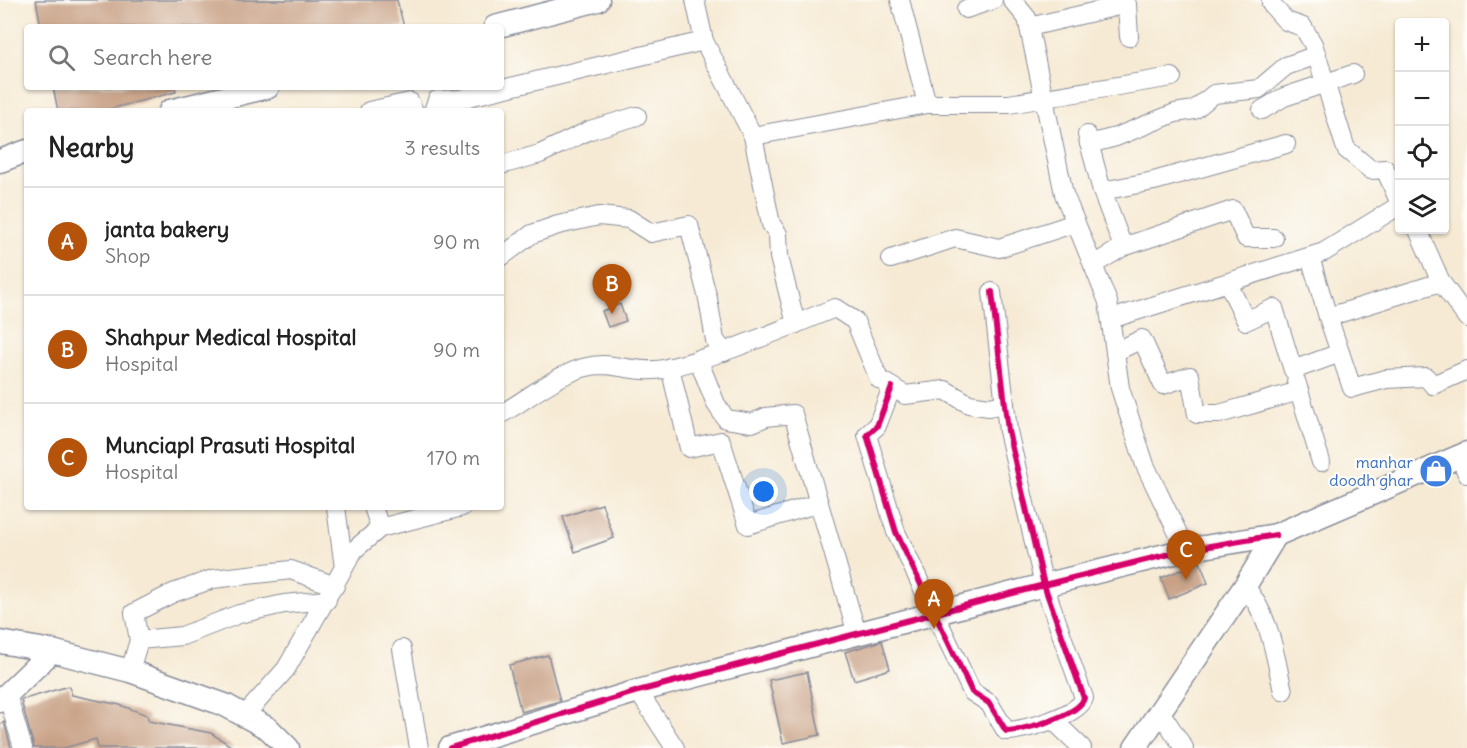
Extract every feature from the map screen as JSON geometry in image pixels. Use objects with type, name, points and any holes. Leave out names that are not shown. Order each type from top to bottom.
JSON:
[{"type":"street","points":[[504,25],[598,0]]},
{"type":"street","points":[[695,0],[704,41],[753,136],[771,225],[778,234],[779,257],[796,324]]},
{"type":"street","points":[[900,0],[927,104]]},
{"type":"street","points":[[966,9],[993,0]]},
{"type":"street","points":[[1012,0],[1027,18],[1064,194],[1108,302],[1120,388],[1145,465],[1186,550]]},
{"type":"street","points":[[1271,0],[1271,4],[1286,21],[1303,27],[1317,55],[1346,149],[1371,170],[1385,169],[1395,192]]},
{"type":"street","points":[[1029,27],[1127,4],[1129,37]]},
{"type":"street","points":[[504,89],[704,41]]},
{"type":"street","points":[[1124,247],[1102,191],[1088,139],[1116,137],[1175,112],[1194,110],[1214,94],[1259,89],[1286,66],[1317,55]]},
{"type":"street","points":[[1262,110],[1284,98],[1353,74]]},
{"type":"street","points":[[753,136],[927,104],[1009,104],[1172,77]]},
{"type":"street","points":[[182,108],[256,90]]},
{"type":"street","points":[[434,108],[436,100],[460,99],[498,90]]},
{"type":"street","points":[[383,108],[410,102],[413,108]]},
{"type":"street","points":[[504,164],[540,154],[591,130],[637,116]]},
{"type":"street","points":[[1102,191],[1154,181],[1286,144]]},
{"type":"street","points":[[0,162],[24,152]]},
{"type":"street","points":[[1111,319],[1324,252],[1395,207]]},
{"type":"street","points":[[1093,265],[1124,247],[1233,210],[1246,238],[1274,238]]},
{"type":"street","points":[[504,255],[532,234],[558,225],[599,216],[628,219],[651,233],[689,225],[716,340],[724,352]]},
{"type":"street","points":[[891,259],[955,238],[999,248],[1075,224]]},
{"type":"street","points":[[1420,234],[1441,282],[1467,318]]},
{"type":"street","points":[[1310,256],[1352,388],[1386,379],[1426,377],[1433,385],[1467,370]]},
{"type":"street","points":[[1328,317],[1441,282]]},
{"type":"street","points":[[1228,283],[1246,321],[1274,308],[1321,462]]},
{"type":"street","points":[[892,387],[876,426],[867,435],[896,532],[972,692],[989,703],[1003,729],[1011,731],[1053,720],[1080,706],[1084,698],[1044,585],[1008,431],[992,292]]},
{"type":"street","points":[[504,412],[552,383],[586,368],[603,365],[660,369],[670,367],[724,352],[835,308],[855,321],[879,379],[905,395],[945,390],[969,404],[989,407],[1005,404]]},
{"type":"street","points":[[1115,352],[1142,339],[1163,385],[1190,376],[1197,414],[1219,414],[1299,391]]},
{"type":"street","points":[[1293,370],[1340,353]]},
{"type":"street","points":[[698,359],[716,404],[726,419],[752,423],[766,417],[793,414],[857,634]]},
{"type":"street","points":[[670,367],[689,448],[721,441],[748,525],[819,503]]},
{"type":"street","points":[[450,748],[638,691],[937,615],[1044,585],[1186,550],[1276,535],[1332,509],[1465,461]]},
{"type":"street","points":[[336,510],[344,568]]},
{"type":"street","points":[[374,510],[380,528]]},
{"type":"street","points":[[244,716],[286,669],[354,550],[380,528],[450,510]]},
{"type":"street","points":[[1135,748],[1245,586],[1276,535]]},
{"type":"street","points":[[130,671],[140,640],[134,613],[173,593],[213,579],[291,570],[331,593]]},
{"type":"street","points":[[1245,586],[1260,605],[1269,626],[1283,691]]},
{"type":"street","points":[[140,640],[182,636],[239,614],[331,593]]},
{"type":"street","points":[[0,642],[52,651],[130,671],[225,705],[269,729],[288,748]]},
{"type":"street","points":[[402,649],[419,748]]},
{"type":"street","points":[[22,748],[4,697],[52,651]]},
{"type":"street","points":[[638,691],[675,748]]},
{"type":"street","points":[[1160,710],[1184,748]]},
{"type":"street","points":[[1053,720],[1082,748]]},
{"type":"building","points":[[36,0],[397,0],[403,24],[40,24]]},
{"type":"building","points":[[54,90],[176,90],[176,92],[114,108],[57,108]]},
{"type":"building","points":[[620,304],[626,321],[608,327],[602,311]]},
{"type":"building","points":[[602,504],[614,538],[575,552],[563,517]]},
{"type":"building","points":[[1200,562],[1208,583],[1169,599],[1161,578]]},
{"type":"building","points":[[882,641],[890,669],[854,680],[845,652]]},
{"type":"building","points":[[548,655],[560,701],[521,712],[509,665]]},
{"type":"building","points":[[807,672],[820,735],[783,743],[769,680]]},
{"type":"building","points":[[69,686],[72,695],[120,705],[147,715],[149,721],[211,733],[234,748],[98,748],[96,739],[64,748],[34,748],[21,700]]},
{"type":"building","points":[[4,722],[11,748],[0,748],[0,725]]},
{"type":"cycle path","points":[[892,387],[877,426],[867,435],[896,532],[972,692],[989,703],[1006,731],[1037,725],[1062,716],[1073,710],[1084,698],[1044,585],[1008,431],[992,292]]},
{"type":"cycle path","points":[[450,748],[638,691],[1044,585],[1186,550],[1276,535]]},
{"type":"place","name":"Shahpur Medical Hospital","points":[[612,314]]},
{"type":"place","name":"manhar doodh ghar","points":[[1436,471]]},
{"type":"place","name":"Munciapl Prasuti Hospital","points":[[1186,580]]},
{"type":"place","name":"janta bakery","points":[[934,629]]}]
